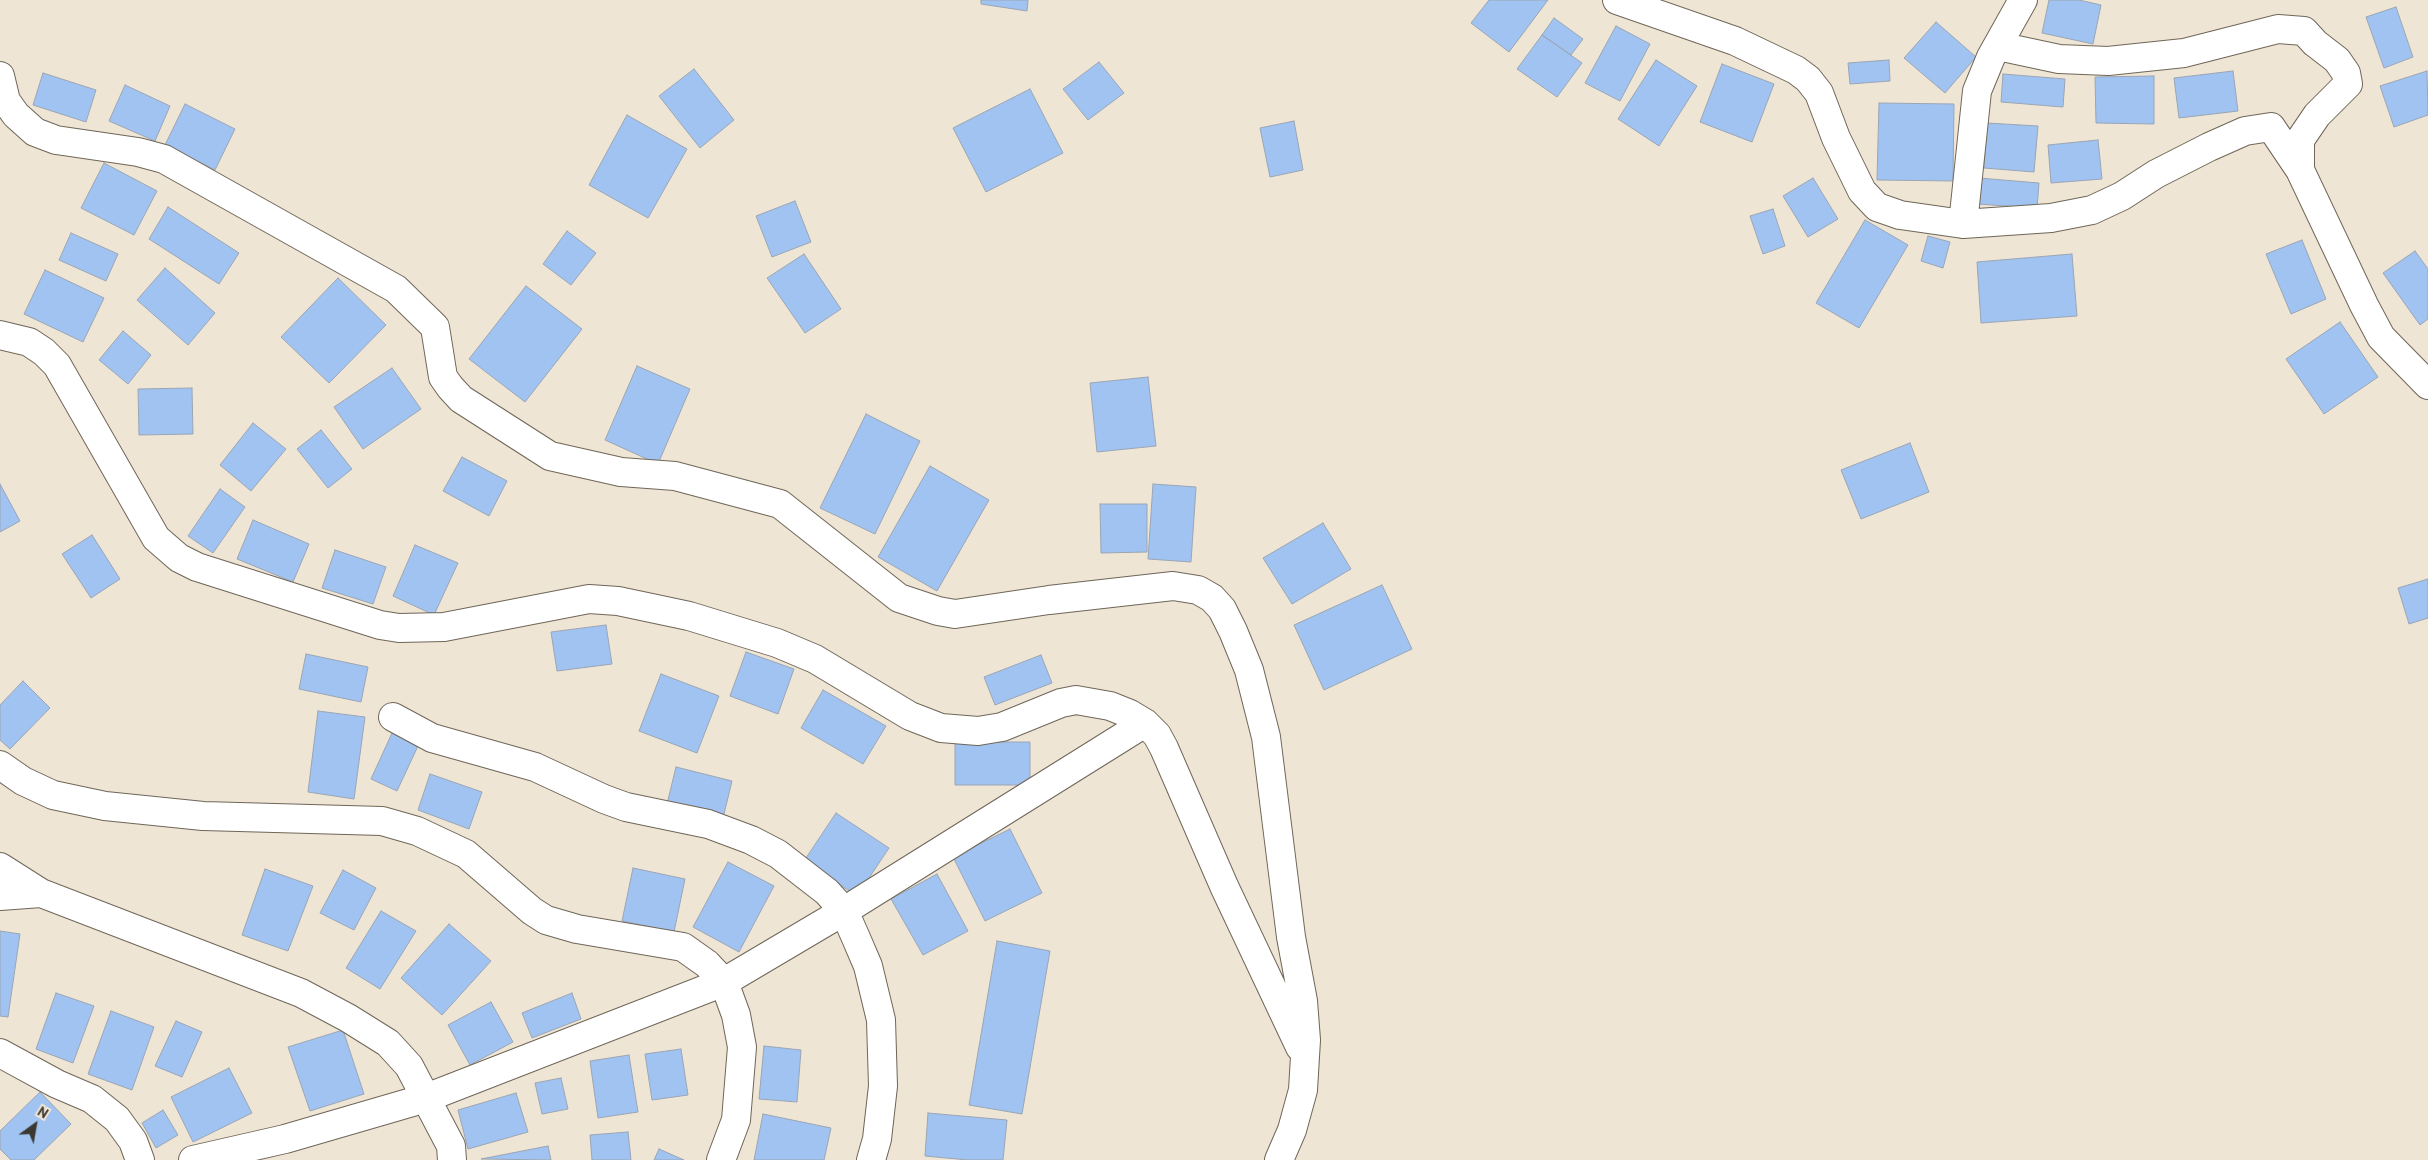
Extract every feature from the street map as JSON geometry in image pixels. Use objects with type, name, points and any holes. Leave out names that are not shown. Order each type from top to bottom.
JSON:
[{"type":"street","points":[[1617,0],[1735,41],[1796,70],[1808,79],[1819,93],[1836,138],[1862,191],[1877,207],[1900,215],[1962,224],[2050,218],[2092,210],[2122,196],[2162,170],[2244,131],[2271,127],[2300,170],[2381,337],[2428,385]]},
{"type":"street","points":[[1962,224],[1977,91],[1998,46],[2023,0]]},
{"type":"street","points":[[1998,46],[2059,59],[2108,61],[2206,49],[2247,36],[2278,29],[2304,31],[2315,43],[2338,60],[2346,73],[2348,84],[2317,115],[2300,140],[2300,170]]},
{"type":"street","points":[[0,76],[6,101],[16,115],[35,132],[56,140],[138,152],[164,159],[396,289],[435,327],[443,376],[461,399],[550,456],[621,472],[675,476],[780,504],[899,598],[938,612],[955,614],[1049,600],[1173,586],[1186,586],[1206,593],[1222,609],[1233,631],[1249,670],[1266,737],[1291,937],[1303,1001],[1305,1057],[1303,1090],[1292,1130],[1279,1160]]},
{"type":"street","points":[[0,335],[29,342],[44,352],[57,366],[156,538],[179,558],[197,567],[380,625],[399,628],[444,627],[589,599],[618,601],[689,616],[777,642],[848,677],[910,716],[941,728],[978,731],[1002,727],[1061,703],[1076,700],[1110,706],[1130,714],[1145,723],[1157,736],[1164,748],[1224,886],[1305,1057]]},
{"type":"street","points":[[393,716],[432,738],[535,767],[604,800],[626,807],[708,824],[751,840],[778,854],[805,874],[844,911],[868,966],[881,1020],[883,1086],[876,1139],[871,1160]]},
{"type":"street","points":[[194,1160],[286,1149],[426,1098],[724,982],[844,911],[1145,723]]},
{"type":"street","points":[[0,765],[23,781],[53,795],[105,806],[203,816],[382,821],[426,835],[466,854],[532,912],[546,920],[577,928],[683,946],[707,964],[724,982],[736,1015],[742,1047],[736,1120],[721,1160]]},
{"type":"street","points":[[0,867],[41,893],[301,993],[388,1042],[409,1066],[450,1146],[452,1160]]},
{"type":"street","points":[[0,896],[41,893]]},
{"type":"street","points":[[0,1053],[57,1084],[92,1099],[117,1119],[132,1142],[140,1160]]},
{"type":"building","points":[[981,0],[1028,0],[1027,11],[981,4]]},
{"type":"building","points":[[1489,0],[1548,0],[1509,52],[1471,23]]},
{"type":"building","points":[[2049,0],[2079,0],[2101,5],[2093,44],[2042,33]]},
{"type":"building","points":[[2396,7],[2413,57],[2384,68],[2366,17]]},
{"type":"building","points":[[1554,18],[1583,39],[1571,55],[1542,35]]},
{"type":"building","points":[[1936,22],[1976,57],[1945,93],[1904,58]]},
{"type":"building","points":[[1616,26],[1650,44],[1620,101],[1585,83]]},
{"type":"building","points":[[1542,35],[1582,63],[1557,97],[1517,69]]},
{"type":"building","points":[[1656,60],[1697,86],[1659,146],[1618,119]]},
{"type":"building","points":[[1889,60],[1890,81],[1850,84],[1848,63]]},
{"type":"building","points":[[1099,62],[1124,93],[1088,120],[1063,89]]},
{"type":"building","points":[[1722,64],[1774,84],[1752,142],[1700,122]]},
{"type":"building","points":[[694,69],[734,120],[700,148],[659,96]]},
{"type":"building","points":[[2233,71],[2238,111],[2179,118],[2174,78]]},
{"type":"building","points":[[2427,71],[2428,115],[2394,127],[2380,86]]},
{"type":"building","points":[[43,73],[96,90],[86,122],[33,105]]},
{"type":"building","points":[[2003,74],[2065,79],[2063,107],[2001,102]]},
{"type":"building","points":[[2154,76],[2154,124],[2096,123],[2095,77]]},
{"type":"building","points":[[125,85],[170,106],[155,141],[109,121]]},
{"type":"building","points":[[1030,89],[1063,153],[986,192],[953,128]]},
{"type":"building","points":[[1879,103],[1954,104],[1953,181],[1877,180]]},
{"type":"building","points":[[185,104],[235,129],[215,170],[165,145]]},
{"type":"building","points":[[627,115],[687,149],[648,218],[589,185]]},
{"type":"building","points":[[1294,121],[1303,170],[1270,177],[1260,128]]},
{"type":"building","points":[[1987,123],[2038,126],[2034,172],[1984,168]]},
{"type":"building","points":[[2098,140],[2102,179],[2051,183],[2048,145]]},
{"type":"building","points":[[104,163],[157,191],[134,235],[81,208]]},
{"type":"building","points":[[1813,178],[1838,219],[1808,237],[1783,196]]},
{"type":"building","points":[[1979,178],[2039,183],[2037,208],[1977,204]]},
{"type":"building","points":[[795,201],[811,242],[772,257],[756,216]]},
{"type":"building","points":[[168,207],[239,253],[219,284],[149,239]]},
{"type":"building","points":[[1773,209],[1785,246],[1763,254],[1750,216]]},
{"type":"building","points":[[1865,220],[1908,245],[1859,328],[1816,303]]},
{"type":"building","points":[[567,231],[596,253],[571,285],[543,264]]},
{"type":"building","points":[[71,233],[118,254],[106,281],[59,260]]},
{"type":"building","points":[[1928,236],[1950,242],[1943,268],[1921,261]]},
{"type":"building","points":[[2302,240],[2326,299],[2291,314],[2266,254]]},
{"type":"building","points":[[2415,251],[2428,269],[2428,319],[2420,325],[2383,273]]},
{"type":"building","points":[[804,254],[841,309],[805,333],[767,278]]},
{"type":"building","points":[[2072,254],[2077,316],[1981,323],[1977,262]]},
{"type":"building","points":[[165,268],[215,313],[188,345],[137,300]]},
{"type":"building","points":[[45,270],[104,298],[83,342],[24,314]]},
{"type":"building","points":[[338,278],[386,325],[329,383],[281,337]]},
{"type":"building","points":[[526,286],[582,329],[525,402],[469,359]]},
{"type":"building","points":[[2340,322],[2378,377],[2324,414],[2286,359]]},
{"type":"building","points":[[123,331],[151,355],[128,384],[99,360]]},
{"type":"building","points":[[637,366],[690,389],[658,464],[605,440]]},
{"type":"building","points":[[392,368],[421,409],[363,449],[334,407]]},
{"type":"building","points":[[1148,377],[1156,446],[1097,452],[1090,383]]},
{"type":"building","points":[[192,388],[193,434],[139,435],[138,389]]},
{"type":"building","points":[[866,414],[920,441],[875,534],[820,508]]},
{"type":"building","points":[[253,423],[286,449],[251,491],[220,465]]},
{"type":"building","points":[[321,430],[352,469],[328,488],[297,449]]},
{"type":"building","points":[[1910,443],[1929,492],[1861,519],[1841,470]]},
{"type":"building","points":[[462,457],[507,481],[489,516],[443,491]]},
{"type":"building","points":[[930,466],[989,500],[937,591],[878,557]]},
{"type":"building","points":[[0,484],[20,521],[0,532]]},
{"type":"building","points":[[1153,484],[1196,487],[1191,562],[1148,559]]},
{"type":"building","points":[[220,489],[245,507],[213,553],[188,536]]},
{"type":"building","points":[[1100,504],[1147,504],[1147,552],[1101,553]]},
{"type":"building","points":[[253,520],[309,544],[293,582],[237,559]]},
{"type":"building","points":[[1323,523],[1351,569],[1292,604],[1263,558]]},
{"type":"building","points":[[92,535],[120,579],[91,598],[62,554]]},
{"type":"building","points":[[415,545],[458,563],[434,615],[393,596]]},
{"type":"building","points":[[335,550],[386,567],[373,604],[322,588]]},
{"type":"building","points":[[2428,579],[2428,618],[2409,624],[2398,588]]},
{"type":"building","points":[[1382,585],[1412,649],[1324,690],[1294,625]]},
{"type":"building","points":[[606,625],[612,664],[557,671],[551,632]]},
{"type":"building","points":[[746,652],[794,669],[778,714],[730,696]]},
{"type":"building","points":[[306,654],[368,667],[361,702],[299,689]]},
{"type":"building","points":[[1041,655],[1052,683],[995,705],[984,677]]},
{"type":"building","points":[[661,674],[719,696],[697,753],[639,731]]},
{"type":"building","points":[[23,681],[50,708],[10,749],[0,740],[0,705]]},
{"type":"building","points":[[823,690],[886,726],[863,764],[801,728]]},
{"type":"building","points":[[318,711],[365,717],[354,799],[308,792]]},
{"type":"building","points":[[392,733],[418,746],[397,791],[371,779]]},
{"type":"building","points":[[955,742],[1030,742],[1030,785],[955,785]]},
{"type":"building","points":[[676,767],[732,781],[723,818],[667,804]]},
{"type":"building","points":[[430,774],[482,792],[469,829],[418,810]]},
{"type":"building","points":[[836,813],[889,848],[857,896],[804,861]]},
{"type":"building","points":[[1010,829],[1042,893],[985,921],[953,857]]},
{"type":"building","points":[[728,862],[774,886],[739,952],[693,927]]},
{"type":"building","points":[[633,868],[685,879],[674,932],[622,921]]},
{"type":"building","points":[[265,869],[313,886],[288,951],[242,935]]},
{"type":"building","points":[[343,870],[376,888],[354,930],[320,913]]},
{"type":"building","points":[[937,874],[968,931],[923,955],[891,899]]},
{"type":"building","points":[[381,911],[416,931],[380,989],[346,968]]},
{"type":"building","points":[[449,924],[491,961],[442,1015],[401,978]]},
{"type":"building","points":[[0,931],[20,934],[8,1017],[0,1016]]},
{"type":"building","points":[[997,941],[1050,951],[1022,1114],[969,1105]]},
{"type":"building","points":[[56,993],[94,1006],[73,1063],[36,1049]]},
{"type":"building","points":[[572,993],[581,1019],[532,1038],[522,1013]]},
{"type":"building","points":[[491,1002],[513,1042],[470,1065],[448,1025]]},
{"type":"building","points":[[111,1011],[154,1027],[132,1090],[88,1074]]},
{"type":"building","points":[[176,1021],[202,1032],[182,1077],[155,1066]]},
{"type":"building","points":[[343,1030],[364,1094],[310,1111],[288,1047]]},
{"type":"building","points":[[764,1046],[801,1050],[797,1102],[759,1099]]},
{"type":"building","points":[[681,1049],[688,1095],[652,1100],[645,1054]]},
{"type":"building","points":[[629,1055],[638,1112],[598,1118],[590,1061]]},
{"type":"building","points":[[229,1068],[252,1113],[193,1142],[171,1097]]},
{"type":"building","points":[[561,1078],[568,1109],[542,1114],[535,1083]]},
{"type":"building","points":[[40,1092],[71,1124],[34,1160],[11,1160],[0,1149],[0,1131]]},
{"type":"building","points":[[516,1093],[528,1132],[468,1149],[458,1110]]},
{"type":"building","points":[[163,1110],[178,1135],[156,1148],[142,1123]]},
{"type":"building","points":[[928,1113],[1007,1120],[1003,1160],[968,1160],[925,1156]]},
{"type":"building","points":[[763,1114],[831,1128],[824,1160],[754,1160]]},
{"type":"building","points":[[628,1132],[631,1160],[592,1160],[590,1135]]},
{"type":"building","points":[[548,1146],[551,1160],[481,1159]]},
{"type":"building","points":[[659,1149],[684,1160],[654,1160]]}]
